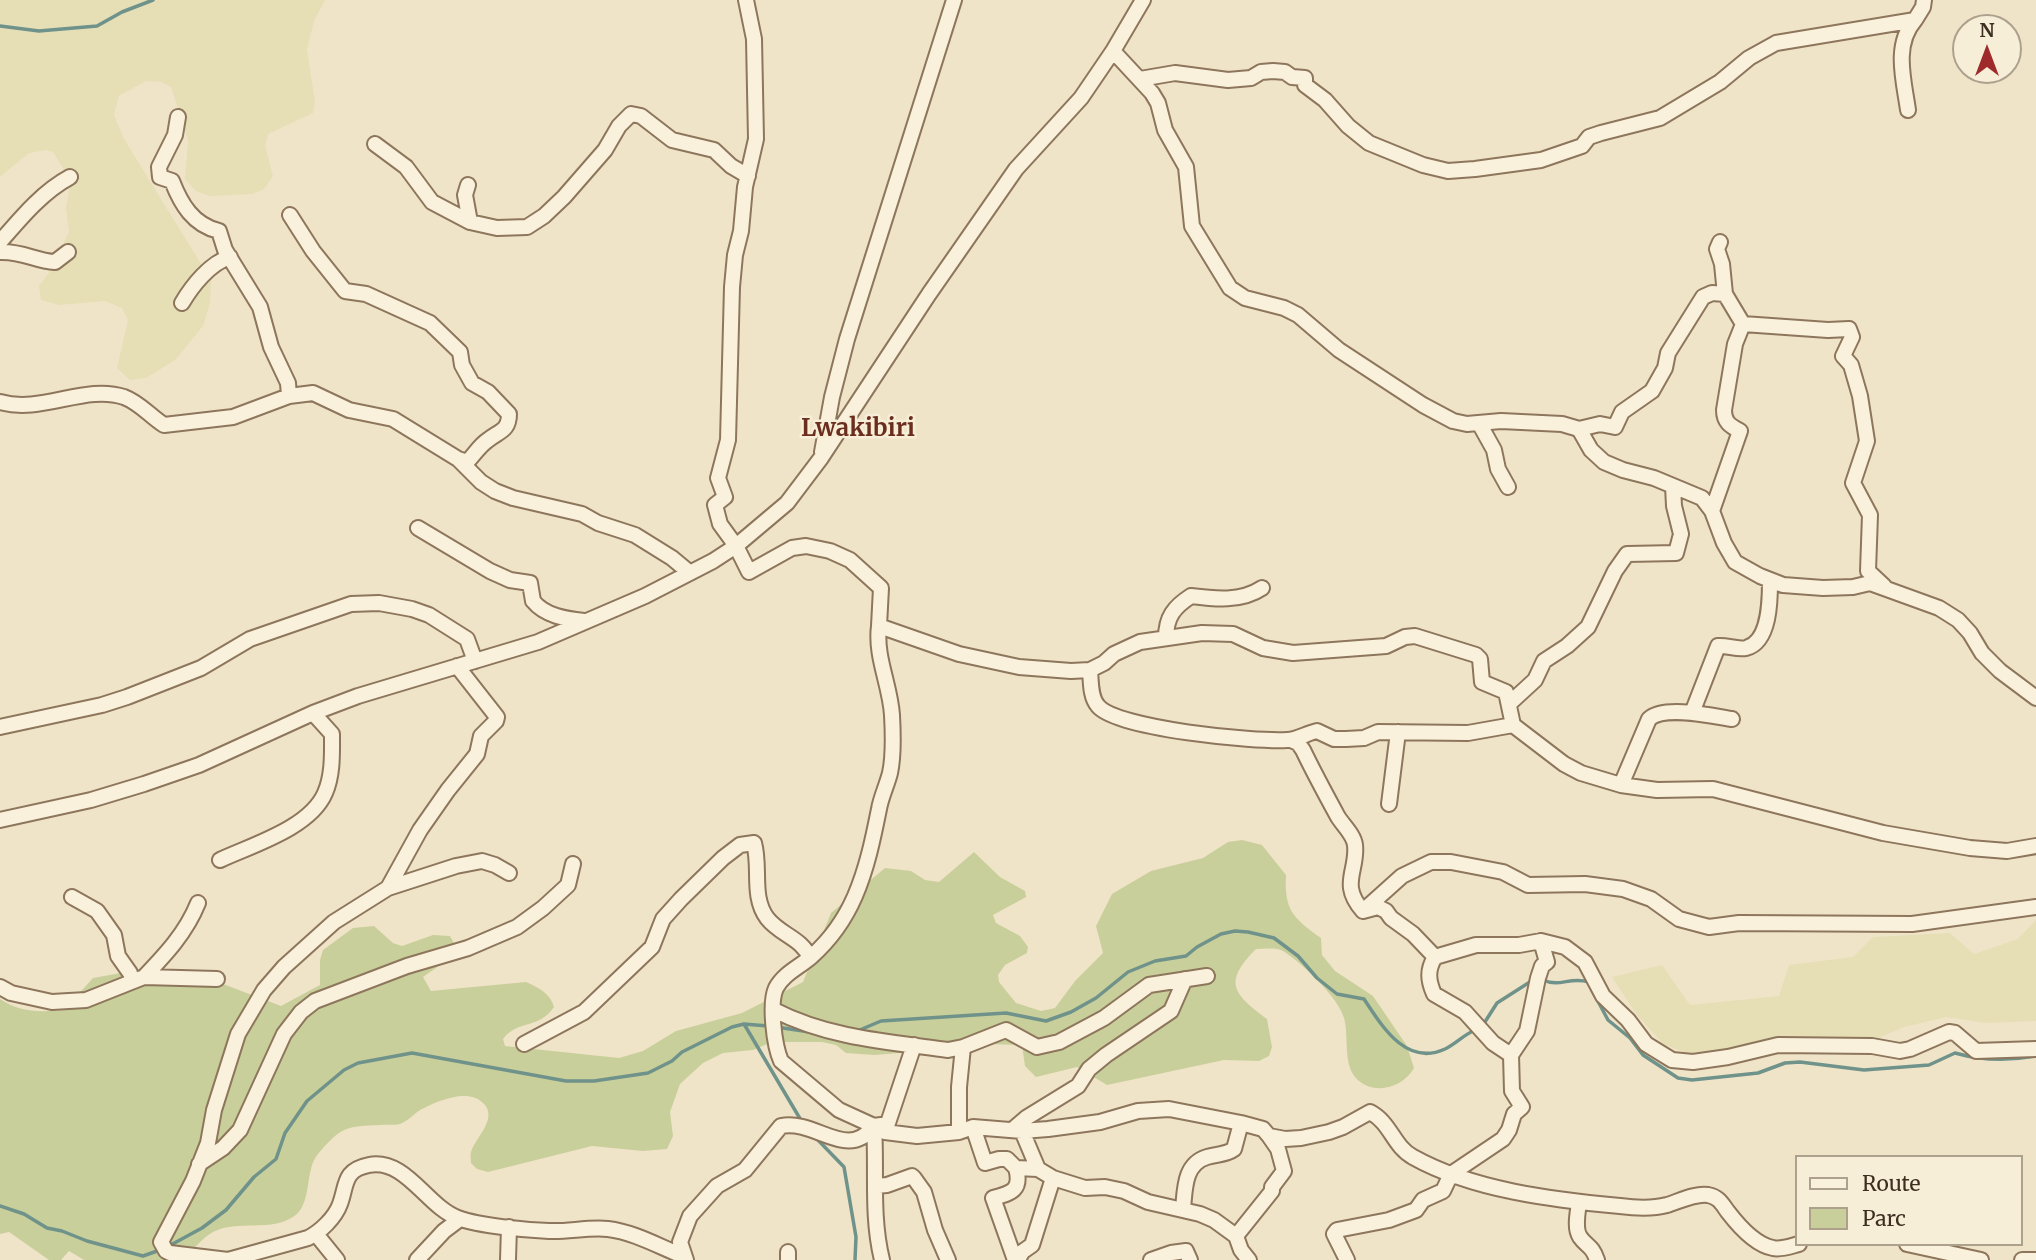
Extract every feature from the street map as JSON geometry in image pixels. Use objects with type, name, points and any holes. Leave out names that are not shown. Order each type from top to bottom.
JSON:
[{"type":"street","points":[[746,0],[754,39],[756,139],[735,255],[731,297],[728,440],[718,478],[725,497],[715,505],[720,524],[736,546],[748,572],[800,546],[825,549],[841,555],[881,587],[878,653],[890,697],[892,717],[890,772],[879,806],[872,846],[855,895],[842,922],[810,958],[777,986],[774,993],[774,1038],[781,1061],[838,1110],[879,1129],[917,1136],[966,1130],[1066,1128],[1153,1109],[1192,1112],[1263,1129],[1278,1149],[1284,1171],[1272,1191],[1236,1236]]},
{"type":"street","points":[[821,457],[846,339],[954,0]]},
{"type":"street","points":[[1908,110],[1901,55],[1907,29],[1923,7],[1924,0]]},
{"type":"street","points":[[0,820],[91,800],[166,776],[199,765],[313,713],[398,682],[538,642],[690,573],[736,546],[786,503],[821,457],[1016,169],[1081,98],[1143,2]]},
{"type":"street","points":[[1140,79],[1175,74],[1228,80],[1251,78],[1261,72],[1285,72],[1292,77],[1305,78],[1305,85],[1325,100],[1348,126],[1369,143],[1423,166],[1448,171],[1475,169],[1541,160],[1582,146],[1589,137],[1660,118],[1720,82],[1749,58],[1776,43],[1915,20]]},
{"type":"street","points":[[1113,51],[1158,103],[1165,130],[1186,167],[1192,226],[1220,276],[1230,288],[1245,298],[1284,308],[1298,316],[1339,350],[1441,415],[1467,424],[1536,422],[1562,424],[1579,429],[1600,424],[1615,427],[1622,412],[1652,391],[1665,368],[1668,353],[1703,297],[1712,293],[1725,294]]},
{"type":"street","points":[[375,144],[406,167],[432,202],[470,222],[497,228],[527,227],[536,221],[564,197],[605,150],[618,126],[631,114],[641,116],[672,139],[714,150],[731,166],[748,176]]},
{"type":"street","points":[[178,117],[175,135],[159,167],[160,177],[172,181],[184,207],[198,223],[205,228],[219,231],[230,257],[260,307],[271,347],[288,383],[289,396]]},
{"type":"street","points":[[0,242],[42,197],[70,177]]},
{"type":"street","points":[[468,185],[465,195],[470,222]]},
{"type":"street","points":[[0,402],[39,405],[87,395],[116,395],[140,405],[146,413],[164,425],[233,417],[289,396],[313,393],[349,410],[393,419],[467,462],[486,440],[503,432],[509,422],[509,414],[488,392],[472,383],[462,365],[460,352],[430,323],[366,294],[345,291],[313,251],[290,215]]},
{"type":"street","points":[[1720,242],[1717,249],[1723,264],[1725,294],[1743,324]]},
{"type":"street","points":[[0,252],[22,253],[55,262],[68,252]]},
{"type":"street","points":[[182,303],[203,276],[230,257]]},
{"type":"street","points":[[1712,511],[1740,431],[1724,418],[1724,410],[1735,344],[1743,324]]},
{"type":"street","points":[[1743,324],[1849,329],[1852,337],[1843,356],[1851,365],[1860,396],[1867,441],[1853,484],[1870,515],[1868,570],[1885,587]]},
{"type":"street","points":[[1479,423],[1494,450],[1498,469],[1508,487]]},
{"type":"street","points":[[1579,429],[1591,450],[1604,462],[1702,498],[1712,511],[1735,562],[1783,585],[1853,587],[1870,583],[1939,608],[1958,620],[1982,653],[2000,671],[2036,698]]},
{"type":"street","points":[[458,459],[481,482],[495,491],[513,498],[582,514],[598,523],[635,535],[672,558],[690,573]]},
{"type":"street","points":[[1510,703],[1535,680],[1544,661],[1567,646],[1588,627],[1615,571],[1627,554],[1676,554],[1681,534],[1674,506],[1673,486]]},
{"type":"street","points":[[418,528],[490,571],[510,580],[530,583],[533,601],[549,613],[587,622]]},
{"type":"street","points":[[1692,713],[1718,646],[1742,649],[1751,646],[1763,633],[1770,603],[1770,581]]},
{"type":"street","points":[[1166,638],[1166,622],[1176,605],[1191,596],[1213,599],[1249,596],[1262,588]]},
{"type":"street","points":[[0,727],[127,697],[201,668],[250,639],[351,604],[379,603],[429,615],[467,639],[475,661]]},
{"type":"street","points":[[879,626],[946,650],[1006,665],[1071,671],[1090,670],[1140,642],[1202,633],[1233,634],[1263,648],[1293,653],[1385,646],[1405,637],[1415,636],[1476,655],[1480,659],[1482,682],[1506,692],[1513,725],[1564,764],[1581,773],[1621,785],[1657,790],[1713,789],[1883,833],[1970,848],[2007,851],[2036,846]]},
{"type":"street","points":[[388,888],[420,830],[447,790],[477,754],[481,736],[496,722],[496,717],[457,666]]},
{"type":"street","points":[[1090,670],[1093,696],[1098,706],[1110,715],[1147,725],[1241,739],[1291,740],[1317,731],[1334,739],[1364,738],[1378,732],[1468,733],[1513,725]]},
{"type":"street","points":[[220,860],[259,844],[293,824],[321,800],[329,779],[332,734],[313,713]]},
{"type":"street","points":[[1621,785],[1649,719],[1654,715],[1692,713],[1732,719]]},
{"type":"street","points":[[1389,804],[1398,732]]},
{"type":"street","points":[[1291,740],[1298,743],[1303,750],[1339,818],[1353,838],[1355,846],[1350,873],[1351,891],[1363,911]]},
{"type":"street","points":[[524,1044],[584,1012],[652,947],[663,919],[681,899],[740,845],[754,844],[757,853],[758,901],[768,918],[805,946],[810,958]]},
{"type":"street","points":[[509,873],[482,861],[456,866],[388,888],[334,922],[284,967],[264,990],[238,1034],[220,1089],[208,1143],[164,1247],[178,1255],[228,1260],[308,1238],[316,1234],[334,1214],[340,1204],[347,1177],[357,1169],[383,1164],[396,1169],[423,1194],[460,1219],[548,1231],[607,1229],[631,1235],[685,1258]]},
{"type":"street","points":[[1363,911],[1402,876],[1431,862],[1451,862],[1503,872],[1528,885],[1585,884],[1623,889],[1651,899],[1679,919],[1709,927],[1740,923],[1912,924],[2036,907]]},
{"type":"street","points":[[198,1164],[223,1148],[240,1130],[284,1034],[301,1012],[316,1001],[407,967],[468,948],[517,927],[568,885],[573,864]]},
{"type":"street","points":[[72,897],[97,911],[114,935],[118,956],[137,975],[217,979]]},
{"type":"street","points":[[0,987],[11,993],[52,1002],[86,1000],[137,975],[191,921],[198,904]]},
{"type":"street","points":[[1363,911],[1378,907],[1386,911],[1435,957]]},
{"type":"street","points":[[1347,1260],[1334,1234],[1337,1230],[1389,1220],[1416,1210],[1423,1200],[1443,1191],[1451,1174],[1503,1139],[1514,1114],[1522,1107],[1512,1091],[1511,1055],[1527,1031],[1538,978],[1547,962],[1541,941]]},
{"type":"street","points":[[1511,1055],[1493,1043],[1465,1012],[1434,994],[1428,975],[1435,957],[1476,945],[1520,945],[1541,941],[1558,945],[1575,953],[1585,962],[1602,996],[1628,1020],[1646,1044],[1672,1060],[1692,1062],[1728,1057],[1778,1045],[1872,1046],[1900,1051],[1949,1032],[1976,1051],[2036,1049]]},
{"type":"street","points":[[774,1010],[793,1020],[846,1036],[948,1050],[1006,1030],[1037,1047],[1059,1042],[1104,1018],[1149,985],[1207,976]]},
{"type":"street","points":[[1017,1130],[1026,1118],[1078,1086],[1089,1069],[1106,1055],[1171,1011],[1185,979]]},
{"type":"street","points":[[882,1260],[874,1223],[879,1129],[914,1045]]},
{"type":"street","points":[[962,1047],[959,1087],[966,1130],[985,1163],[999,1158],[1007,1159],[1016,1168],[1019,1179],[1016,1187],[1009,1193],[993,1198],[1016,1260]]},
{"type":"street","points":[[1269,1136],[1285,1139],[1314,1136],[1343,1127],[1370,1112],[1383,1120],[1399,1146],[1410,1156],[1451,1174],[1503,1188],[1578,1202],[1637,1208],[1658,1207],[1711,1195],[1764,1246],[1775,1249],[1794,1245]]},
{"type":"street","points":[[1182,1209],[1188,1173],[1204,1157],[1229,1153],[1234,1149],[1241,1123]]},
{"type":"street","points":[[685,1258],[680,1242],[690,1216],[717,1186],[745,1170],[781,1126],[805,1126],[839,1140],[853,1142],[879,1129]]},
{"type":"street","points":[[1017,1130],[1038,1168],[1053,1178],[1085,1188],[1105,1187],[1124,1191],[1148,1202],[1182,1209],[1214,1220],[1236,1236],[1241,1250],[1249,1260]]},
{"type":"street","points":[[1016,1168],[1038,1168]]},
{"type":"street","points":[[876,1186],[914,1178],[924,1192],[935,1230],[948,1260]]},
{"type":"street","points":[[1016,1260],[1032,1245],[1053,1178]]},
{"type":"street","points":[[1578,1202],[1577,1230],[1581,1239],[1589,1244],[1597,1260]]},
{"type":"street","points":[[417,1260],[444,1231],[460,1219]]},
{"type":"street","points":[[509,1227],[509,1260]]},
{"type":"street","points":[[316,1234],[337,1260]]},
{"type":"street","points":[[1917,1246],[1981,1260]]},
{"type":"street","points":[[1151,1260],[1186,1251],[1190,1260]]},
{"type":"shaded area","points":[[0,0],[325,0],[314,21],[307,50],[315,102],[313,113],[268,134],[265,146],[273,176],[264,189],[252,194],[209,196],[196,191],[185,179],[188,140],[171,87],[161,82],[146,81],[119,96],[114,115],[124,139],[211,280],[210,303],[203,326],[175,360],[146,378],[130,380],[117,368],[128,320],[122,308],[105,301],[59,305],[41,300],[39,286],[51,270],[69,232],[66,208],[70,187],[53,152],[46,150],[29,153],[0,177]]},
{"type":"shaded area","points":[[2036,920],[2036,1021],[1986,1023],[1946,1017],[1904,1027],[1878,1038],[1782,1038],[1697,1057],[1663,1044],[1637,1015],[1612,977],[1662,965],[1690,1005],[1779,996],[1789,965],[1853,957],[1873,937],[1950,933],[1974,954],[2018,939]]},
{"type":"green space","points":[[1242,840],[1262,845],[1286,875],[1287,897],[1292,912],[1303,925],[1321,938],[1322,955],[1335,971],[1373,996],[1407,1046],[1414,1068],[1403,1081],[1387,1088],[1378,1088],[1370,1087],[1355,1077],[1349,1064],[1344,1018],[1335,1000],[1309,972],[1283,951],[1256,949],[1239,971],[1236,987],[1240,995],[1267,1019],[1272,1047],[1269,1056],[1259,1061],[1224,1060],[1107,1085],[1077,1067],[1036,1077],[1025,1066],[1022,1045],[983,1044],[960,1057],[948,1058],[925,1051],[874,1055],[846,1053],[836,1045],[822,1042],[772,1042],[753,1050],[723,1053],[703,1063],[680,1084],[670,1112],[673,1136],[667,1149],[643,1151],[592,1146],[488,1172],[477,1169],[471,1163],[471,1152],[487,1122],[488,1110],[478,1099],[455,1097],[421,1109],[400,1124],[352,1127],[339,1133],[314,1161],[303,1204],[293,1217],[274,1224],[234,1226],[215,1231],[202,1240],[184,1260],[84,1260],[69,1251],[61,1260],[49,1260],[9,1232],[0,1234],[0,999],[15,1007],[31,1010],[64,1010],[93,978],[143,969],[179,969],[281,1006],[320,985],[320,960],[323,950],[353,928],[374,926],[393,943],[402,946],[433,935],[450,936],[455,945],[453,956],[423,977],[431,991],[526,982],[547,995],[554,1007],[542,1019],[509,1033],[503,1039],[505,1046],[619,1058],[643,1051],[676,1031],[742,1013],[803,982],[831,913],[885,868],[911,871],[925,880],[939,882],[974,852],[1000,877],[1025,891],[1026,897],[993,915],[996,923],[1020,936],[1028,947],[1027,953],[1005,965],[998,975],[999,982],[1016,1003],[1041,1011],[1055,1008],[1075,981],[1103,953],[1096,926],[1112,894],[1151,871],[1203,858],[1228,842]]},
{"type":"waterway","points":[[0,26],[39,31],[97,26],[122,12],[153,0]]},
{"type":"waterway","points":[[855,1032],[881,1021],[1006,1013],[1046,1021],[1071,1012],[1096,998],[1128,972],[1155,961],[1186,956],[1221,934],[1235,931],[1274,938],[1298,956],[1317,978],[1337,994],[1364,999],[1387,1031],[1397,1041],[1418,1053],[1445,1049],[1477,1029]]},
{"type":"waterway","points":[[1483,1025],[1497,1003],[1533,980]]},
{"type":"waterway","points":[[1543,980],[1555,983],[1576,980],[1589,982]]},
{"type":"waterway","points":[[1592,990],[1608,1020],[1630,1038],[1643,1055],[1678,1078],[1692,1080],[1758,1073],[1785,1063],[1800,1062],[1864,1070],[1929,1065],[1955,1053],[1996,1059],[2036,1056]]},
{"type":"waterway","points":[[744,1024],[802,1122]]},
{"type":"waterway","points":[[167,1247],[202,1228],[226,1210],[254,1177],[276,1159],[285,1133],[307,1101],[344,1070],[358,1063],[412,1053],[566,1081],[594,1081],[648,1073],[732,1027],[744,1024],[768,1026]]},
{"type":"waterway","points":[[776,1027],[810,1032]]},
{"type":"waterway","points":[[816,1138],[844,1167],[856,1237],[855,1260]]},
{"type":"waterway","points":[[0,1206],[24,1214],[47,1228],[87,1241],[143,1256],[160,1250]]},
{"type":"district","name":"Lwakibiri","points":[[858,429]]}]
